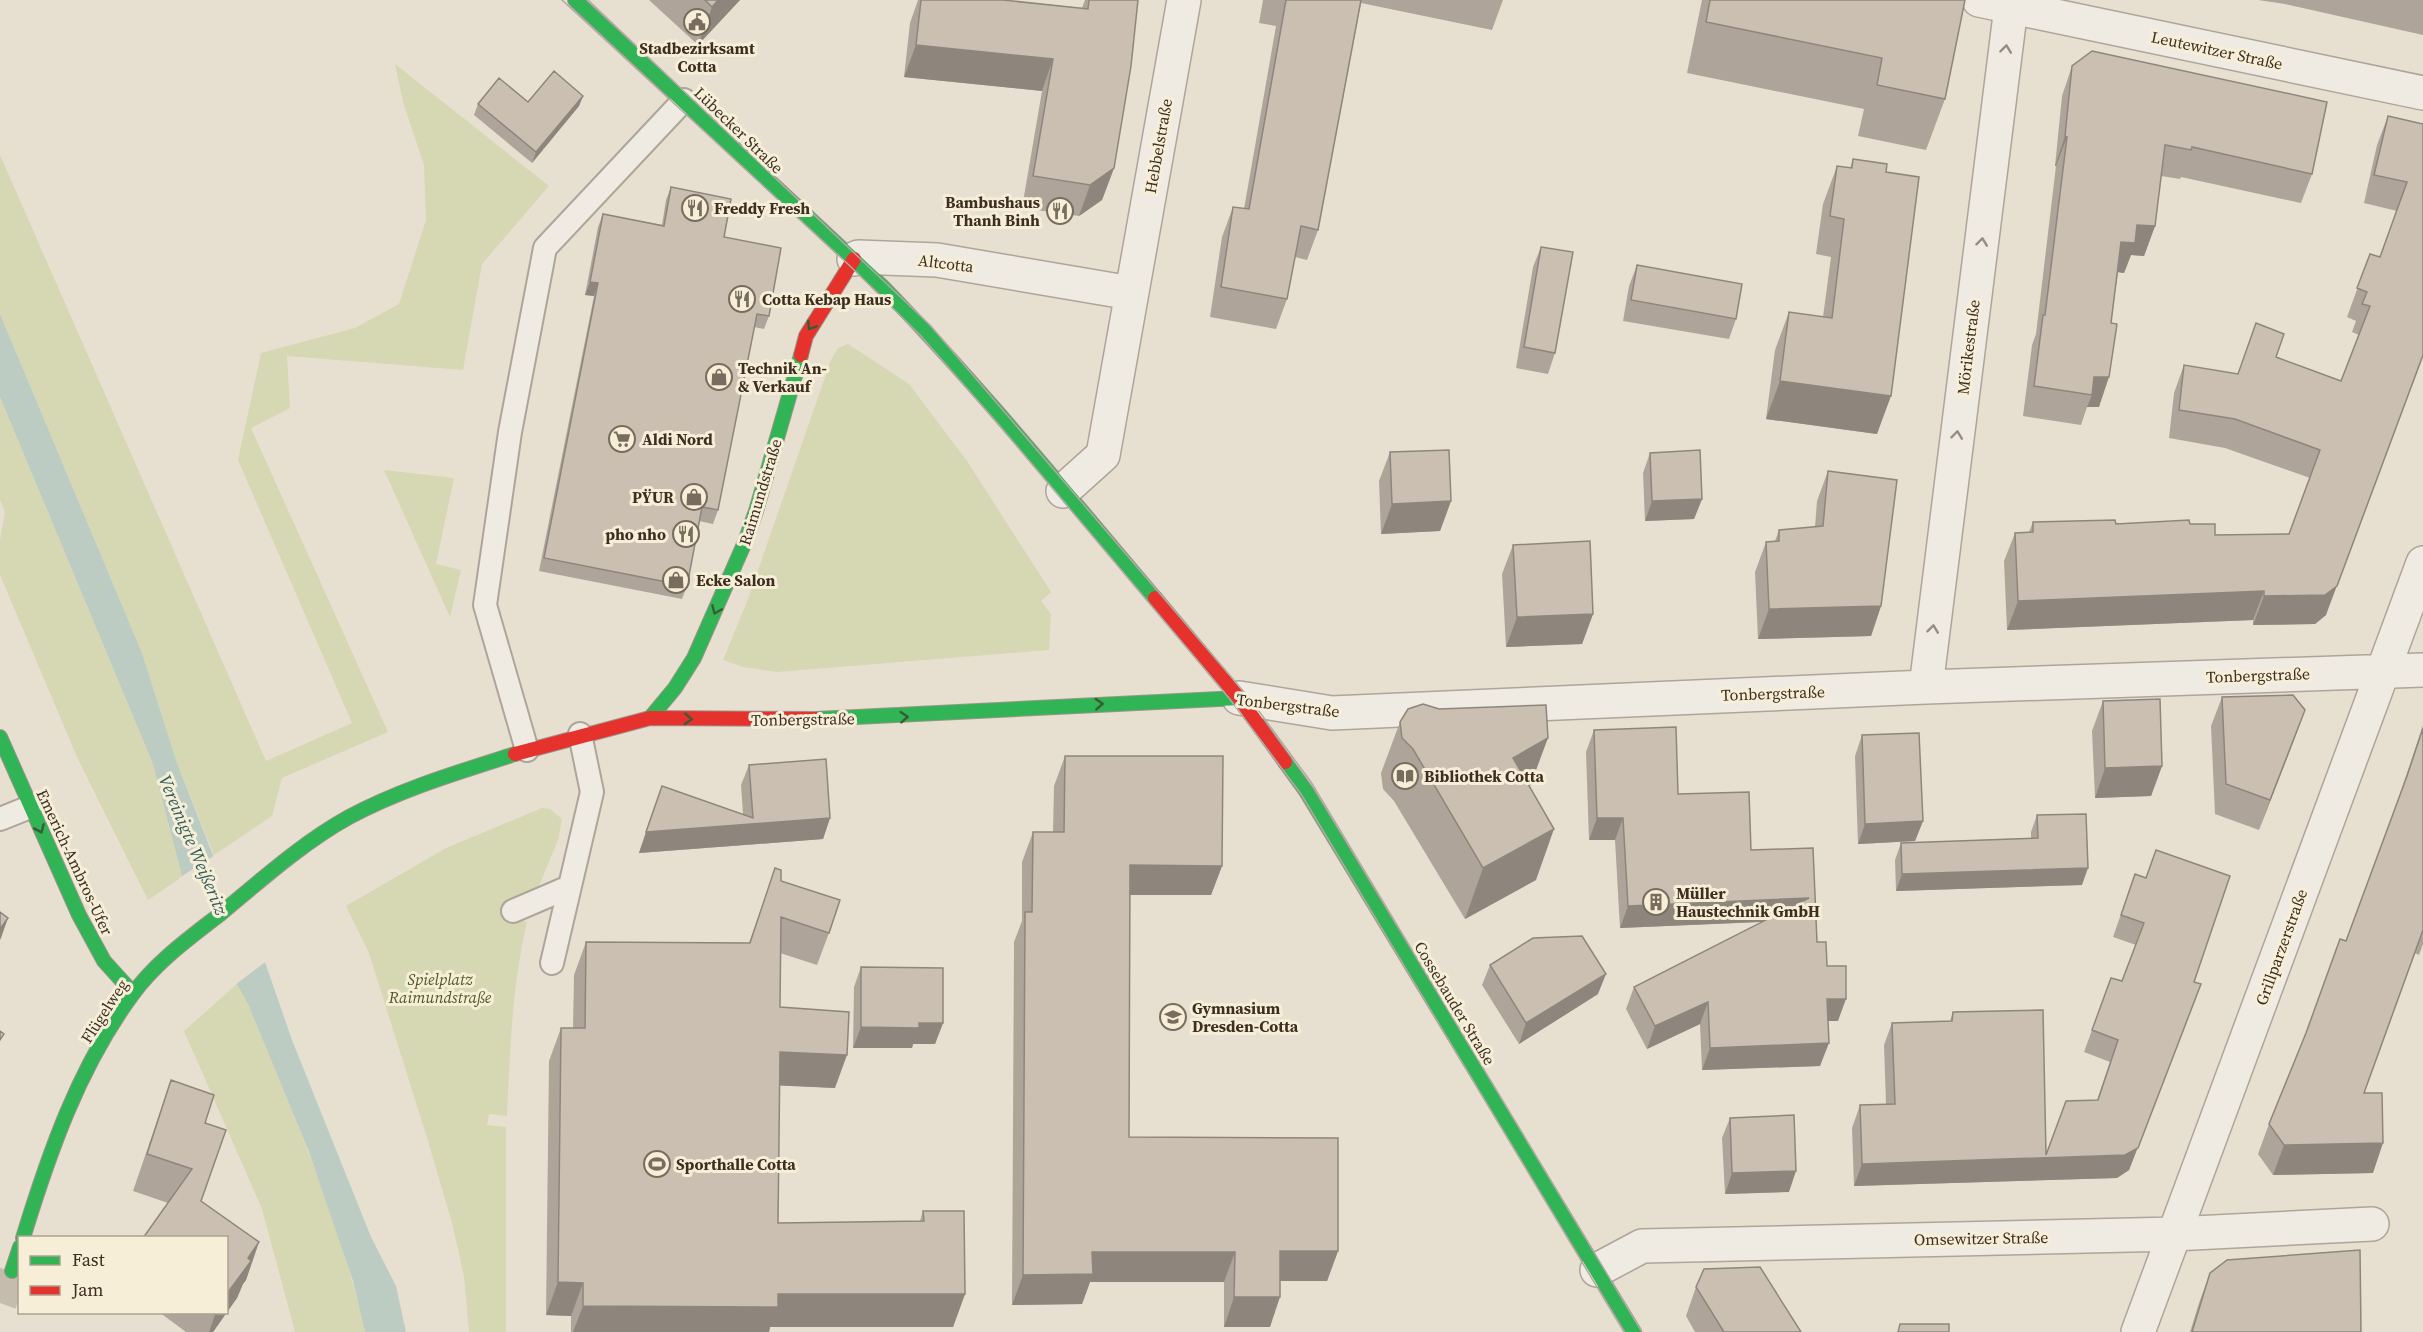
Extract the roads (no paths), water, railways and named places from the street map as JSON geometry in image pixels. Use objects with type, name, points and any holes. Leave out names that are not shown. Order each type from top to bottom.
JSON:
[{"type":"main road","name":"Lübecker Straße","points":[[575,0],[854,260]]},
{"type":"main road","points":[[854,260],[925,330],[1005,420],[1239,698]]},
{"type":"main road","name":"Raimundstraße","points":[[650,718],[675,688],[694,658],[711,622],[752,521],[806,336],[854,260]]},
{"type":"main road","name":"Tonbergstraße","points":[[290,857],[349,817],[432,780],[580,734],[650,718],[856,719],[1070,705],[1239,698]]},
{"type":"main road","name":"Cossebauder Straße","points":[[1239,698],[1320,810],[1634,1332]]},
{"type":"main road","name":"Emerich-Ambros-Ufer","points":[[0,737],[90,936],[104,961],[133,993]]},
{"type":"main road","name":"Flügelweg","points":[[24,1236],[47,1160],[79,1085],[104,1037],[133,993],[171,954],[290,857]]},
{"type":"main road","points":[[12,1271],[18,1253]]},
{"type":"street","name":"Hebbelstraße","points":[[1131,292],[1184,0]]},
{"type":"street","name":"Leutewitzer Straße","points":[[1979,0],[2012,3],[2423,93]]},
{"type":"street","name":"Mörikestraße","points":[[1926,687],[2012,3]]},
{"type":"street","name":"Altcotta","points":[[854,260],[858,256],[937,260],[1131,292]]},
{"type":"street","points":[[1064,491],[1103,455],[1131,292]]},
{"type":"street","name":"Grillparzerstraße","points":[[2138,1332],[2423,563]]},
{"type":"street","name":"Tonbergstraße","points":[[1239,698],[1332,713],[1926,687],[2423,670]]},
{"type":"street","name":"Omsewitzer Straße","points":[[1597,1270],[1642,1246],[2175,1234],[2372,1224]]},
{"type":"lane","points":[[527,750],[485,605],[510,432],[545,248],[684,100]]},
{"type":"lane","points":[[552,963],[592,792],[580,734]]},
{"type":"lane","points":[[0,819],[30,807]]},
{"type":"lane","points":[[513,912],[569,887]]},
{"type":"water","name":"Vereinigte Weißeritz","points":[[0,314],[142,653],[177,763],[227,891],[265,962],[292,1040],[371,1237],[396,1286],[406,1332],[365,1332],[353,1281],[309,1152],[248,1004],[185,888],[153,764],[0,397]]},
{"type":"tunnel","points":[[0,1303],[12,1271]]},
{"type":"tram line","points":[[562,0],[849,265],[920,335],[1000,426],[1229,698],[1301,794],[1624,1332]]},
{"type":"tram line","points":[[588,0],[930,325],[1250,699],[1311,782],[1642,1332]]},
{"type":"place","name":"Stadbezirksamt Cotta","points":[[697,22]]},
{"type":"place","name":"Freddy Fresh","points":[[695,208]]},
{"type":"place","name":"Bambushaus Thanh Binh","points":[[1060,211]]},
{"type":"place","name":"Cotta Kebap Haus","points":[[742,299]]},
{"type":"place","name":"Technik An- & Verkauf","points":[[719,377]]},
{"type":"place","name":"Aldi Nord","points":[[622,439]]},
{"type":"place","name":"PŸUR","points":[[694,497]]},
{"type":"place","name":"pho nho","points":[[686,534]]},
{"type":"place","name":"Ecke Salon","points":[[676,580]]},
{"type":"place","name":"Bibliothek Cotta","points":[[1405,776]]},
{"type":"place","name":"Müller Haustechnik GmbH","points":[[1656,902]]},
{"type":"place","name":"Gymnasium Dresden-Cotta","points":[[1173,1017]]},
{"type":"place","name":"Sporthalle Cotta","points":[[657,1164]]},
{"type":"park label","name":"Spielplatz Raimundstraße","points":[[440,988]]}]
